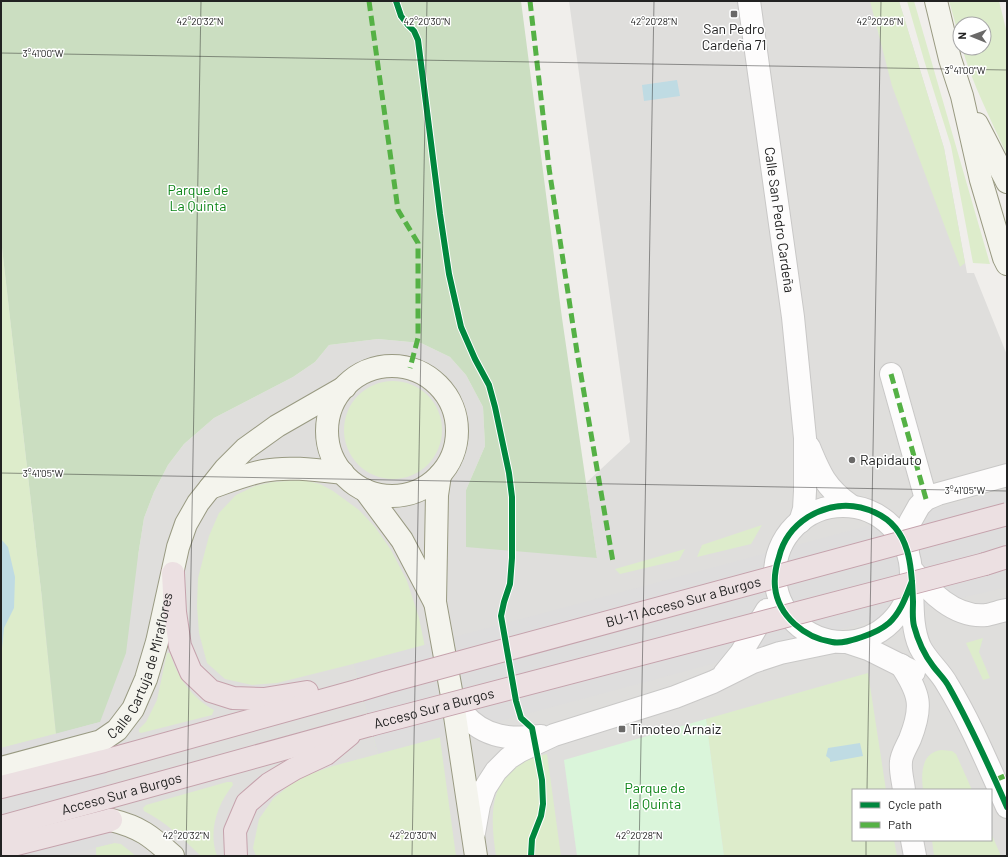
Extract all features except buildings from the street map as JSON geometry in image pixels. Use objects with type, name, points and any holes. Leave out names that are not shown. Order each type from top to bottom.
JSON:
[{"type":"highway","name":"BU-11 Acceso Sur a Burgos","points":[[338,696],[1007,514]]},
{"type":"highway","name":"Acceso Sur a Burgos","points":[[1,827],[363,728],[1007,557]]},
{"type":"highway","points":[[985,564],[1007,565]]},
{"type":"highway","points":[[173,573],[175,612],[180,646],[191,672],[211,691],[233,698],[264,699],[304,692],[338,696]]},
{"type":"highway","points":[[1,787],[102,751],[338,696]]},
{"type":"highway","points":[[236,856],[235,831],[247,803],[269,784],[294,769],[326,754],[363,728]]},
{"type":"highway","points":[[1,848],[111,820]]},
{"type":"main road","points":[[936,1],[950,59],[962,96],[981,180],[1007,264]]},
{"type":"main road","points":[[962,96],[1007,182]]},
{"type":"main road","points":[[396,366],[410,368],[423,374],[435,383],[445,393],[452,406],[456,421],[457,435],[454,450],[440,475],[421,489],[399,496],[387,496],[365,490],[353,483],[336,464],[331,453],[327,430],[332,406],[345,387],[356,377],[368,371],[382,367],[396,366]]},
{"type":"main road","name":"Calle Cartuja de Miraflores","points":[[1,768],[102,751],[133,709],[146,678],[157,642],[178,547],[186,524],[198,503],[225,469],[245,449],[277,426],[345,387]]},
{"type":"main road","points":[[209,489],[242,476],[264,471],[306,470],[343,473]]},
{"type":"main road","points":[[440,475],[437,495],[435,602],[452,696],[474,847]]},
{"type":"main road","points":[[365,490],[402,540],[435,602]]},
{"type":"main road","points":[[111,820],[128,824],[146,834],[173,856]]},
{"type":"street","name":"Calle San Pedro Cardeña","points":[[749,1],[793,317],[805,438],[804,509],[800,522]]},
{"type":"street","points":[[891,374],[926,499]]},
{"type":"street","name":"Calle San Pedro Cardeña","points":[[805,438],[824,479],[836,495],[850,505]]},
{"type":"street","points":[[1007,475],[938,494],[926,499],[919,506],[910,522],[910,567],[913,623],[920,647],[931,664],[946,682],[1001,778],[1007,806]]},
{"type":"street","points":[[958,702],[939,688],[901,665],[868,649],[812,636],[799,628],[788,618],[780,604],[775,588],[775,572],[781,548],[800,522],[819,511],[850,505],[868,509],[882,516],[896,530],[910,567],[934,595],[958,609],[971,614],[986,615],[1007,610]]},
{"type":"street","points":[[474,847],[479,805],[485,788],[496,771],[509,758],[520,751],[554,735],[675,697],[713,682],[753,662],[780,653],[840,642],[871,634],[889,623],[902,606],[910,567]]},
{"type":"street","points":[[720,678],[741,654],[754,634],[766,612],[775,588]]},
{"type":"street","points":[[901,665],[918,696],[918,710],[915,726],[901,762],[904,789]]},
{"type":"street","points":[[452,696],[463,714],[473,723],[489,733],[504,737],[521,738],[554,735]]},
{"type":"street","points":[[912,841],[915,856]]},
{"type":"shaded area","points":[[569,1],[899,1],[944,148],[967,273],[974,273],[1007,355],[1007,856],[1,856],[1,556],[42,599],[49,659],[138,556],[144,518],[154,492],[168,465],[184,444],[214,418],[293,377],[315,362],[329,345],[378,339],[421,343],[450,357],[466,375],[483,407],[485,446],[466,490],[597,558],[586,483],[630,442]]},
{"type":"green space","name":"Parque de La Quinta","points":[[1,1],[521,1],[562,318],[597,558],[466,547],[466,490],[485,446],[483,407],[466,375],[450,357],[421,343],[378,339],[329,345],[315,362],[293,377],[214,418],[184,444],[168,465],[154,492],[144,518],[126,653],[100,722],[56,734],[1,239]]},
{"type":"green space","points":[[870,1],[899,1],[944,148],[965,263],[960,267],[892,86]]},
{"type":"green space","points":[[907,1],[914,1],[990,264],[973,263],[951,146]]},
{"type":"green space","points":[[949,1],[999,1],[1007,33],[1007,155],[977,89],[964,56],[992,56],[992,16],[953,16]]},
{"type":"green space","points":[[1,239],[56,734],[1,748]]},
{"type":"green space","points":[[393,381],[412,385],[428,395],[438,411],[442,430],[438,449],[428,465],[412,475],[393,479],[374,475],[358,465],[348,449],[344,430],[348,411],[358,395],[374,385]]},
{"type":"green space","points":[[303,480],[320,484],[333,491],[359,510],[375,527],[391,550],[407,581],[419,618],[433,687],[456,856],[256,856],[253,848],[259,819],[273,799],[298,778],[333,766],[378,754],[353,664],[277,683],[252,685],[225,679],[207,663],[199,633],[197,606],[198,578],[209,536],[219,513],[236,495],[255,486],[273,482]]},
{"type":"green space","points":[[762,525],[751,544],[697,557],[702,545]]},
{"type":"green space","points":[[685,549],[679,560],[620,574],[615,569]]},
{"type":"green space","points":[[983,638],[979,652],[990,678],[983,680],[966,643]]},
{"type":"green space","points":[[167,653],[170,653],[173,662],[186,686],[206,705],[214,710],[212,715],[141,733],[139,732],[139,729],[146,722],[157,700]]},
{"type":"green space","points":[[868,673],[886,789],[852,789],[852,841],[894,841],[897,856],[724,856],[706,719]]},
{"type":"green space","name":"Parque de la Quinta","points":[[706,719],[724,856],[577,856],[564,760]]},
{"type":"green space","points":[[942,750],[952,751],[956,754],[972,789],[923,789],[922,777],[924,765],[926,759],[935,752]]},
{"type":"green space","points":[[547,754],[561,856],[496,856],[493,832],[493,807],[501,784],[523,762]]},
{"type":"green space","points":[[227,782],[232,782],[233,785],[222,801],[214,828],[214,847],[217,856],[201,856],[174,831],[160,820],[144,811],[143,808],[146,805]]},
{"type":"green space","points":[[992,835],[1001,856],[934,856],[932,841],[992,841]]},
{"type":"green space","points":[[114,843],[121,844],[136,856],[96,856],[96,847]]},
{"type":"water","points":[[677,80],[680,96],[644,101],[642,85]]},
{"type":"water","points":[[1,539],[8,547],[15,577],[14,608],[4,628],[1,658]]},
{"type":"water","points":[[860,743],[863,756],[830,762],[830,759],[826,756],[828,748]]},
{"type":"pier","points":[[1007,490],[1007,587],[924,607],[378,754],[353,664]]},
{"type":"pier","points":[[100,722],[114,843],[62,856],[1,856],[1,748]]},
{"type":"marked path","points":[[369,1],[398,210],[418,243],[418,338],[410,368]]},
{"type":"marked path","points":[[530,1],[549,168],[577,352],[613,562]]},
{"type":"marked path","points":[[891,374],[926,499]]},
{"type":"marked path","points":[[995,780],[1007,775]]},
{"type":"cycle path","points":[[396,1],[401,16],[414,31],[418,40],[440,214],[449,274],[461,327],[475,359],[489,385],[509,473],[512,497],[512,558],[510,584],[501,616],[516,701],[521,718],[532,728],[542,780],[543,804],[541,816],[532,839],[531,856]]},
{"type":"cycle path","points":[[912,581],[900,609],[889,623],[869,634],[840,642],[822,640],[812,636],[794,624],[781,607],[777,598],[775,587],[777,564],[783,545],[794,529],[808,517],[825,509],[850,506],[867,509],[888,520],[903,539],[907,551],[912,576],[913,623],[919,642],[926,656],[946,681],[980,746],[1007,807]]},
{"type":"place","name":"San Pedro Cardeña 71","points":[[734,14]]},
{"type":"place","name":"Rapidauto","points":[[852,460]]},
{"type":"place","name":"Timoteo Arnaiz","points":[[622,729]]}]
